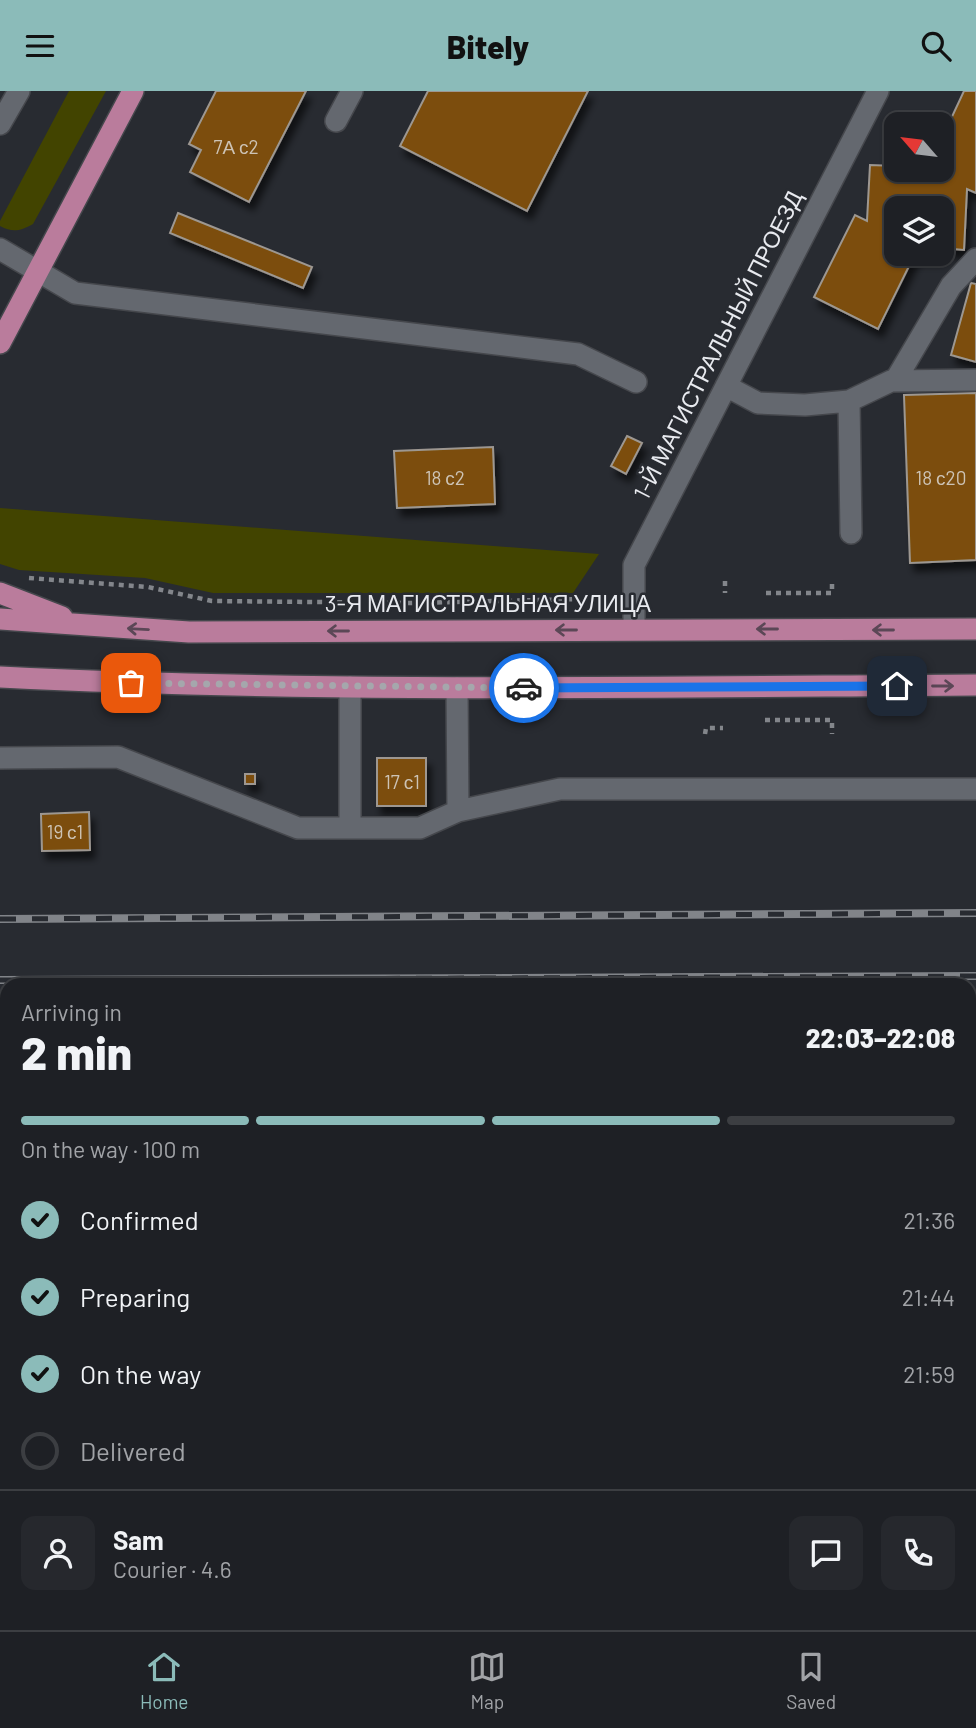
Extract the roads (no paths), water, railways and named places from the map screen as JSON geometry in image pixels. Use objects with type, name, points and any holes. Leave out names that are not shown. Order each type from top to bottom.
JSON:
[{"type":"main road","points":[[0,343],[133,91]]},
{"type":"main road","points":[[0,593],[87,626]]},
{"type":"main road","name":"3-Я МАГИСТРАЛЬНАЯ УЛИЦА","points":[[0,618],[189,632],[976,629]]},
{"type":"main road","points":[[0,677],[77,681],[457,688],[976,685]]},
{"type":"main road","points":[[0,689],[77,681]]},
{"type":"street","points":[[0,124],[19,91]]},
{"type":"street","points":[[336,121],[352,91]]},
{"type":"street","name":"1-Й МАГИСТРАЛЬНЫЙ ПРОЕЗД","points":[[634,629],[634,565],[878,91]]},
{"type":"street","points":[[0,249],[75,293],[578,354],[636,382]]},
{"type":"street","points":[[895,381],[951,286],[976,259]]},
{"type":"street","points":[[726,386],[758,403],[805,405],[849,401],[895,381],[976,380]]},
{"type":"street","points":[[849,401],[851,533]]},
{"type":"street","points":[[350,687],[350,828]]},
{"type":"street","points":[[457,688],[458,811]]},
{"type":"street","points":[[0,758],[118,757],[298,828],[420,828],[458,811],[561,789],[976,789]]},
{"type":"railway","points":[[0,919],[976,913]]},
{"type":"railway","points":[[488,978],[976,976]]}]
